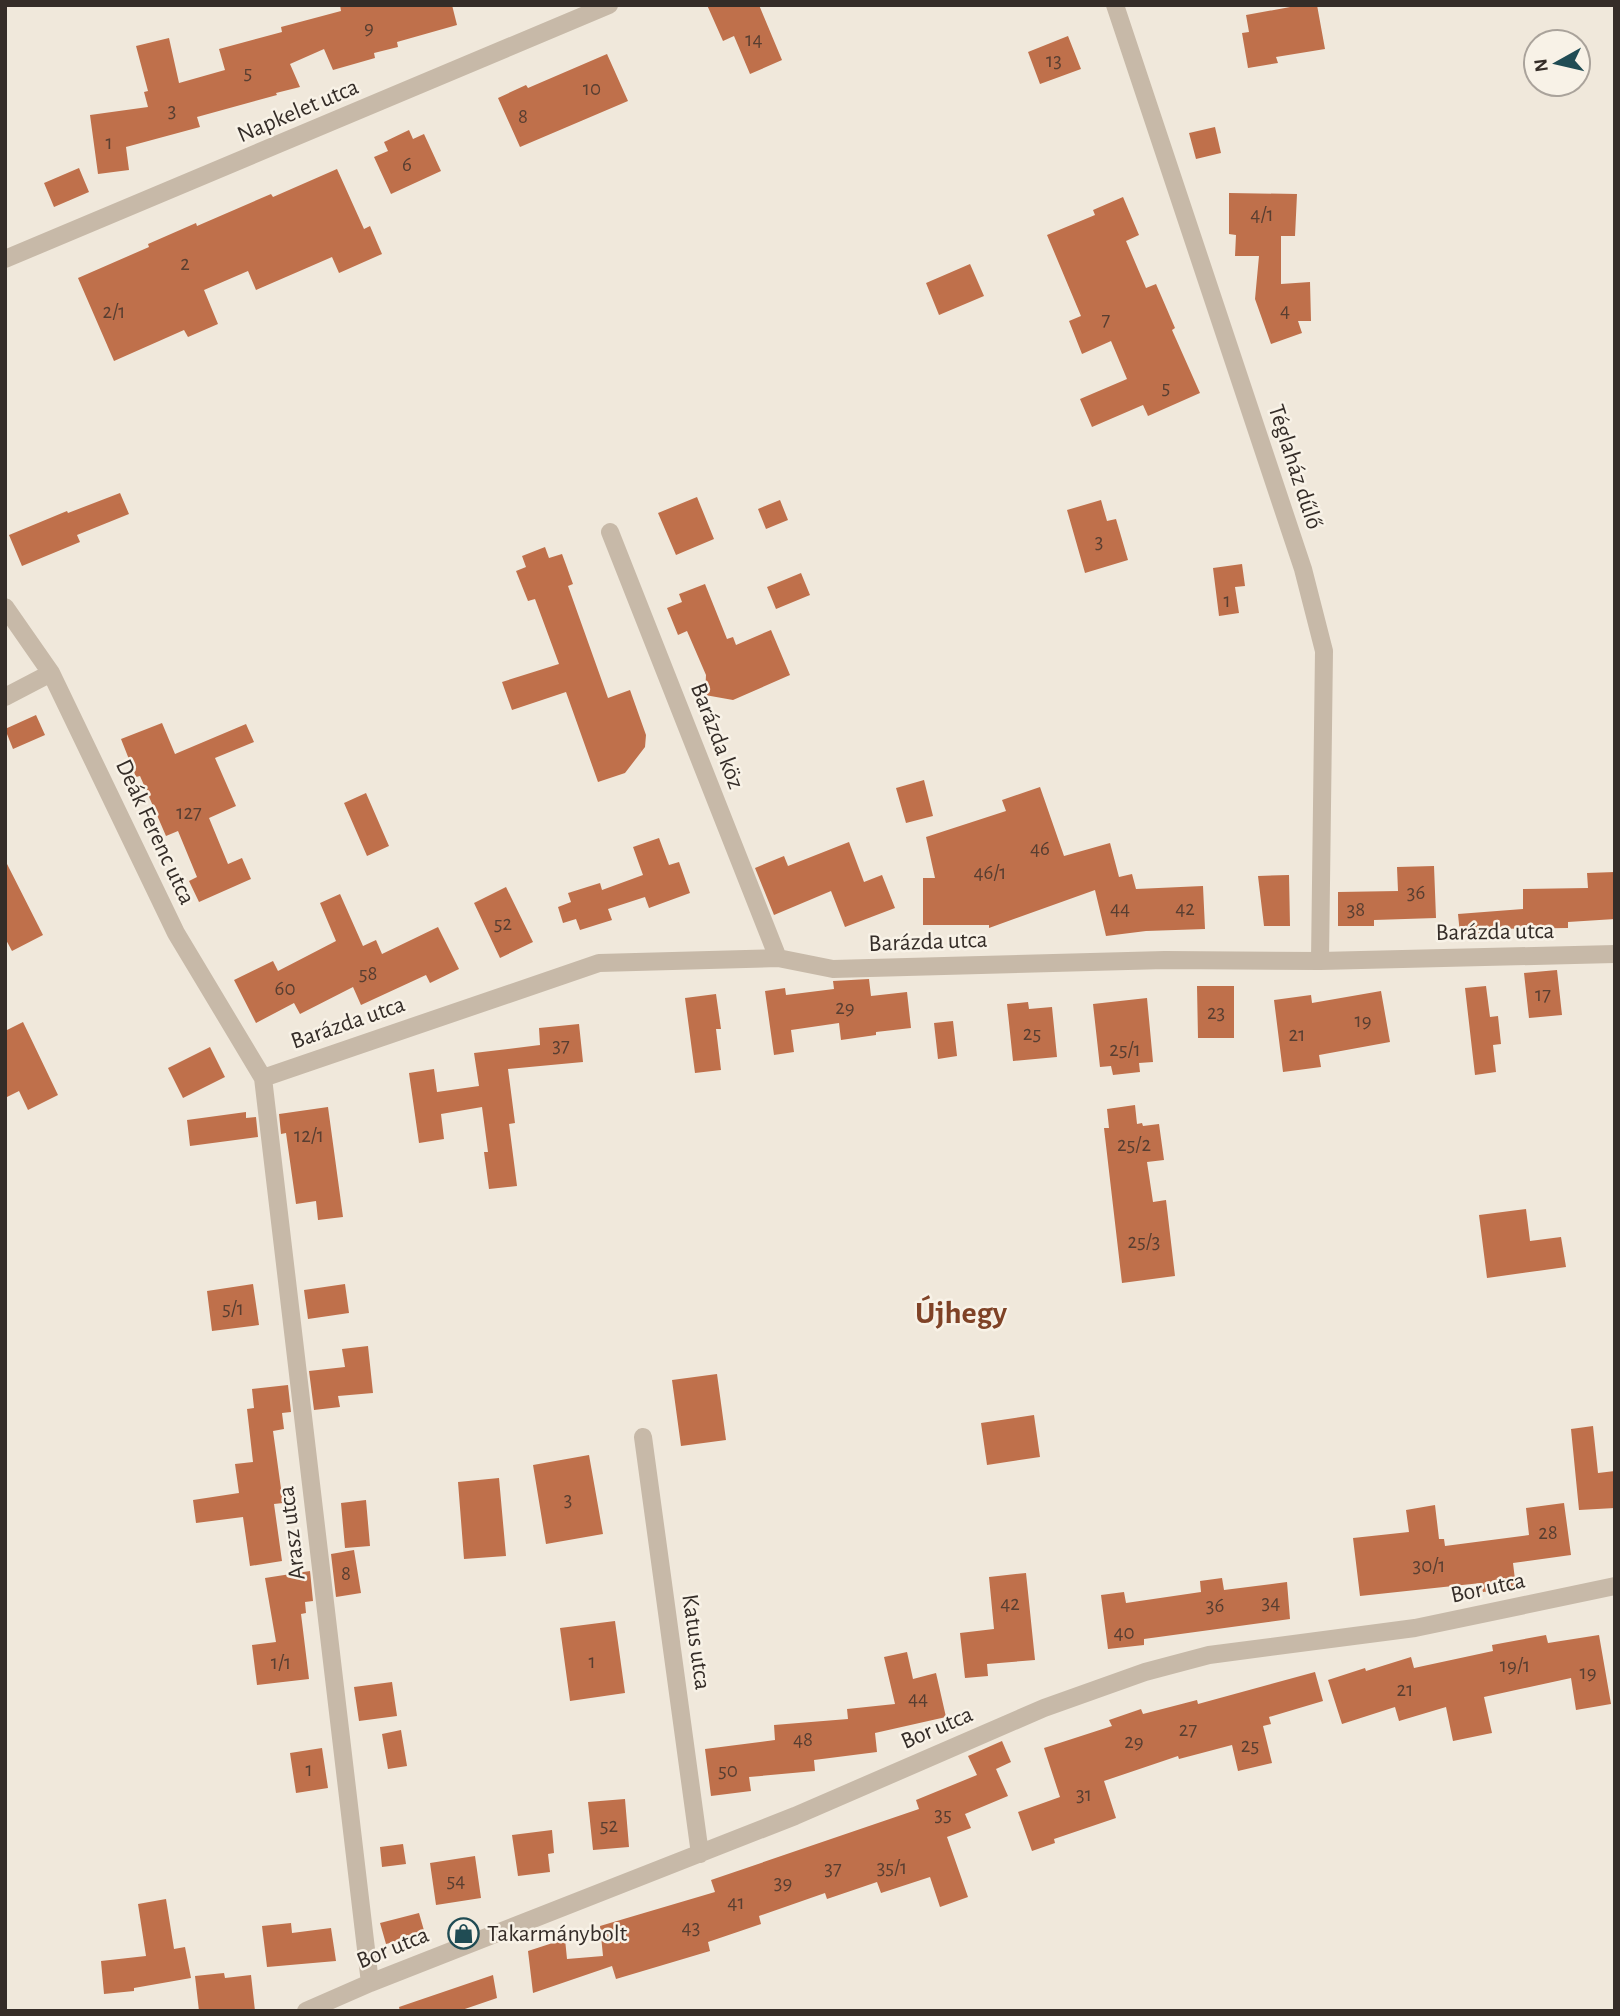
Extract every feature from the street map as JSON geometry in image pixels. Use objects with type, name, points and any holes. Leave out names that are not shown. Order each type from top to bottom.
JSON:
[{"type":"street","name":"Napkelet utca","points":[[5,259],[609,5]]},
{"type":"street","name":"Téglaház dűlő","points":[[1115,5],[1303,569],[1324,651],[1320,961]]},
{"type":"street","name":"Barázda köz","points":[[610,532],[778,958]]},
{"type":"street","name":"Deák Ferenc utca","points":[[5,607],[51,673],[176,933],[263,1078]]},
{"type":"street","points":[[5,697],[51,673]]},
{"type":"street","name":"Barázda utca","points":[[263,1078],[599,962],[778,958],[833,969],[1165,960],[1320,961],[1615,954]]},
{"type":"street","name":"Arasz utca","points":[[263,1078],[370,1983]]},
{"type":"street","name":"Katus utca","points":[[643,1437],[700,1854]]},
{"type":"street","name":"Bor utca","points":[[306,2011],[370,1983],[796,1816],[1044,1708],[1145,1672],[1209,1655],[1415,1628],[1615,1587]]},
{"type":"building","points":[[340,5],[452,5],[457,25],[397,42],[398,47],[374,53],[375,58],[333,70],[324,49],[290,64],[300,87],[197,117],[200,127],[126,147],[129,170],[98,174],[90,115],[148,107],[144,92],[148,91],[136,46],[169,38],[179,83],[225,70],[219,49],[282,32],[281,27],[341,11]]},
{"type":"building","points":[[707,5],[759,5],[782,60],[750,74],[734,36],[723,41]]},
{"type":"building","points":[[1301,5],[1317,5],[1325,49],[1276,57],[1278,63],[1248,68],[1242,33],[1249,32],[1246,15]]},
{"type":"building","points":[[1068,36],[1081,69],[1040,84],[1028,52]]},
{"type":"building","points":[[607,54],[628,101],[520,147],[498,98]]},
{"type":"building","points":[[1215,127],[1221,153],[1196,159],[1189,133]]},
{"type":"building","points":[[409,130],[413,139],[424,134],[441,171],[391,194],[374,157],[388,151],[384,142]]},
{"type":"building","points":[[79,168],[89,192],[54,207],[44,183]]},
{"type":"building","points":[[337,169],[364,229],[370,226],[382,254],[339,273],[332,257],[256,290],[248,271],[204,290],[218,324],[188,337],[184,330],[114,361],[78,278],[196,223],[197,226],[271,194],[273,197]]},
{"type":"building","points":[[1229,193],[1297,194],[1295,236],[1281,236],[1281,284],[1310,282],[1311,321],[1298,321],[1302,333],[1271,344],[1255,299],[1259,256],[1235,256],[1236,235],[1229,234]]},
{"type":"building","points":[[1123,197],[1139,235],[1126,241],[1146,288],[1156,284],[1175,328],[1172,330],[1200,393],[1148,416],[1143,405],[1092,427],[1080,399],[1127,379],[1111,341],[1082,354],[1069,321],[1081,316],[1047,235],[1095,215],[1093,210]]},
{"type":"building","points":[[970,264],[984,296],[939,315],[926,283]]},
{"type":"building","points":[[120,493],[129,514],[77,535],[80,542],[22,566],[9,535]]},
{"type":"building","points":[[697,497],[714,539],[676,555],[658,513]]},
{"type":"building","points":[[780,500],[788,520],[766,529],[758,509]]},
{"type":"building","points":[[1101,500],[1107,521],[1116,519],[1128,560],[1085,573],[1067,510]]},
{"type":"building","points":[[545,547],[549,558],[562,554],[573,584],[568,586],[608,698],[630,690],[646,735],[645,747],[625,773],[598,782],[566,692],[512,710],[502,682],[559,664],[535,599],[528,601],[516,571],[526,567],[522,556]]},
{"type":"building","points":[[1242,564],[1245,586],[1235,587],[1239,613],[1219,616],[1213,568]]},
{"type":"building","points":[[801,573],[810,595],[776,609],[767,587]]},
{"type":"building","points":[[705,584],[727,639],[733,637],[736,645],[771,630],[790,675],[733,700],[705,695],[706,675],[687,631],[678,635],[667,608],[682,602],[679,594]]},
{"type":"building","points":[[36,715],[45,735],[13,749],[5,729]]},
{"type":"building","points":[[162,723],[175,754],[246,724],[254,742],[215,758],[236,806],[209,818],[228,864],[242,858],[251,879],[199,902],[189,881],[197,877],[178,831],[166,836],[140,776],[136,777],[121,739]]},
{"type":"building","points":[[924,780],[933,816],[906,823],[896,788]]},
{"type":"building","points":[[1040,787],[1064,856],[1110,843],[1119,877],[1132,874],[1136,889],[1203,886],[1205,929],[1146,931],[1106,936],[1095,890],[989,928],[989,925],[923,925],[923,878],[935,878],[926,837],[1006,811],[1002,800]]},
{"type":"building","points":[[366,793],[389,846],[367,856],[344,803]]},
{"type":"building","points":[[659,838],[669,865],[679,862],[690,893],[649,908],[645,897],[608,909],[612,920],[580,930],[576,919],[563,923],[558,907],[571,902],[568,893],[600,883],[602,890],[643,875],[633,847]]},
{"type":"building","points":[[849,842],[864,882],[882,875],[895,908],[845,927],[831,891],[774,915],[755,868],[784,856],[788,866]]},
{"type":"building","points":[[5,860],[43,935],[12,951],[5,938]]},
{"type":"building","points":[[1434,866],[1436,918],[1374,920],[1374,926],[1338,926],[1338,892],[1398,891],[1397,867]]},
{"type":"building","points":[[1615,872],[1615,919],[1568,922],[1568,928],[1489,929],[1489,932],[1460,934],[1458,914],[1523,909],[1523,889],[1588,888],[1587,873]]},
{"type":"building","points":[[1289,875],[1290,926],[1264,926],[1258,876]]},
{"type":"building","points":[[506,887],[533,942],[500,958],[474,903]]},
{"type":"building","points":[[340,894],[363,946],[376,940],[382,954],[438,927],[459,969],[430,983],[426,975],[361,1005],[353,987],[300,1014],[294,1003],[256,1023],[234,980],[273,961],[278,971],[336,941],[320,903]]},
{"type":"building","points":[[1557,970],[1562,1015],[1529,1018],[1524,973]]},
{"type":"building","points":[[869,979],[871,996],[907,992],[911,1028],[841,1040],[839,1023],[791,1030],[794,1052],[774,1055],[765,991],[785,988],[786,995],[834,989],[833,981]]},
{"type":"building","points":[[1197,986],[1234,986],[1234,1038],[1198,1038]]},
{"type":"building","points":[[1486,986],[1490,1017],[1498,1016],[1501,1044],[1493,1045],[1496,1072],[1475,1075],[1465,988]]},
{"type":"building","points":[[1381,991],[1390,1042],[1319,1055],[1321,1067],[1283,1072],[1274,1000],[1311,995],[1312,1003]]},
{"type":"building","points":[[716,994],[721,1029],[716,1029],[721,1070],[695,1073],[685,998]]},
{"type":"building","points":[[1147,998],[1153,1062],[1139,1063],[1140,1072],[1113,1075],[1111,1066],[1100,1067],[1093,1004]]},
{"type":"building","points":[[1028,1002],[1029,1009],[1052,1007],[1057,1057],[1013,1061],[1007,1004]]},
{"type":"building","points":[[953,1021],[957,1056],[938,1059],[934,1023]]},
{"type":"building","points":[[23,1022],[58,1095],[28,1110],[19,1091],[5,1098],[5,1031]]},
{"type":"building","points":[[579,1024],[583,1062],[508,1069],[515,1123],[509,1124],[517,1186],[489,1189],[484,1152],[488,1152],[482,1107],[441,1114],[444,1139],[419,1143],[409,1073],[434,1069],[437,1092],[479,1086],[474,1053],[540,1045],[539,1028]]},
{"type":"building","points":[[210,1047],[225,1077],[183,1098],[168,1068]]},
{"type":"building","points":[[1135,1105],[1137,1124],[1159,1124],[1164,1160],[1147,1162],[1153,1202],[1166,1200],[1175,1276],[1122,1283],[1104,1128],[1109,1128],[1107,1109]]},
{"type":"building","points":[[328,1107],[343,1217],[318,1220],[316,1201],[296,1204],[286,1133],[281,1134],[279,1114]]},
{"type":"building","points":[[246,1112],[246,1118],[256,1117],[258,1137],[190,1146],[187,1120]]},
{"type":"building","points":[[1526,1209],[1530,1241],[1561,1237],[1566,1267],[1487,1278],[1479,1215]]},
{"type":"building","points":[[253,1284],[259,1325],[212,1331],[207,1291]]},
{"type":"building","points":[[345,1284],[349,1313],[308,1319],[304,1290]]},
{"type":"building","points":[[368,1346],[373,1393],[338,1396],[340,1407],[314,1410],[309,1371],[345,1367],[342,1349]]},
{"type":"building","points":[[717,1374],[726,1440],[681,1446],[672,1380]]},
{"type":"building","points":[[288,1385],[291,1412],[282,1413],[284,1429],[273,1431],[283,1503],[274,1504],[282,1561],[250,1566],[243,1517],[196,1523],[193,1500],[239,1493],[235,1464],[253,1462],[247,1409],[254,1408],[252,1389]]},
{"type":"building","points":[[1034,1415],[1040,1457],[987,1465],[981,1423]]},
{"type":"building","points":[[1593,1426],[1598,1473],[1615,1471],[1615,1508],[1579,1510],[1571,1429]]},
{"type":"building","points":[[589,1455],[603,1534],[546,1544],[533,1465]]},
{"type":"building","points":[[499,1478],[506,1556],[464,1559],[458,1482]]},
{"type":"building","points":[[366,1500],[370,1546],[345,1548],[341,1503]]},
{"type":"building","points":[[1564,1503],[1571,1555],[1513,1563],[1516,1588],[1483,1592],[1481,1583],[1360,1596],[1353,1538],[1409,1532],[1406,1510],[1435,1505],[1439,1539],[1444,1539],[1445,1546],[1529,1535],[1526,1508]]},
{"type":"building","points":[[354,1550],[361,1593],[336,1597],[331,1554]]},
{"type":"building","points":[[310,1571],[313,1601],[305,1602],[306,1613],[301,1614],[309,1679],[257,1685],[252,1645],[276,1642],[265,1578]]},
{"type":"building","points":[[1026,1573],[1035,1660],[987,1664],[988,1676],[965,1678],[960,1633],[994,1629],[989,1577]]},
{"type":"building","points":[[1222,1578],[1224,1590],[1287,1582],[1290,1619],[1144,1639],[1144,1645],[1108,1649],[1101,1595],[1124,1592],[1126,1603],[1201,1592],[1200,1581]]},
{"type":"building","points":[[615,1621],[625,1693],[570,1701],[560,1628]]},
{"type":"building","points":[[1546,1635],[1548,1643],[1599,1635],[1611,1704],[1576,1710],[1571,1678],[1484,1697],[1492,1733],[1453,1741],[1446,1707],[1399,1721],[1395,1707],[1342,1724],[1328,1680],[1411,1657],[1414,1668],[1493,1651],[1492,1645]]},
{"type":"building","points":[[907,1652],[913,1679],[936,1673],[946,1717],[875,1733],[877,1752],[814,1760],[815,1771],[749,1777],[751,1791],[711,1796],[705,1749],[775,1740],[774,1725],[848,1719],[847,1709],[895,1704],[884,1657]]},
{"type":"building","points":[[1315,1672],[1323,1701],[1269,1717],[1271,1724],[1263,1726],[1272,1763],[1238,1771],[1232,1745],[1179,1759],[1178,1756],[1104,1781],[1116,1818],[1054,1839],[1055,1843],[1032,1851],[1018,1812],[1060,1797],[1044,1748],[1112,1726],[1109,1720],[1141,1709],[1143,1714],[1197,1700],[1198,1704]]},
{"type":"building","points":[[392,1682],[397,1716],[359,1721],[354,1687]]},
{"type":"building","points":[[401,1730],[407,1766],[388,1769],[382,1734]]},
{"type":"building","points":[[1002,1741],[1011,1762],[996,1769],[1008,1796],[965,1814],[971,1828],[947,1837],[968,1897],[940,1907],[930,1877],[881,1893],[877,1882],[827,1899],[825,1893],[759,1916],[761,1924],[708,1942],[710,1951],[616,1979],[612,1966],[533,1993],[528,1951],[565,1939],[567,1959],[603,1956],[600,1926],[715,1892],[711,1880],[919,1809],[916,1800],[977,1775],[968,1756]]},
{"type":"building","points":[[322,1748],[328,1788],[296,1793],[290,1753]]},
{"type":"building","points":[[625,1799],[629,1847],[593,1850],[588,1802]]},
{"type":"building","points":[[552,1830],[554,1853],[548,1854],[550,1872],[518,1876],[512,1835]]},
{"type":"building","points":[[403,1844],[406,1864],[382,1867],[380,1847]]},
{"type":"building","points":[[475,1856],[481,1898],[436,1905],[430,1863]]},
{"type":"building","points":[[166,1899],[174,1949],[185,1947],[191,1978],[134,1988],[134,1991],[104,1994],[101,1961],[146,1956],[138,1904]]},
{"type":"building","points":[[419,1913],[425,1934],[386,1944],[380,1923]]},
{"type":"building","points":[[291,1923],[292,1933],[331,1928],[336,1961],[267,1967],[262,1926]]},
{"type":"building","points":[[224,1973],[225,1978],[251,1975],[255,2011],[199,2011],[195,1976]]},
{"type":"building","points":[[493,1975],[497,1998],[459,2011],[400,2011],[399,2007]]},
{"type":"place","name":"Takarmánybolt","points":[[464,1934]]},
{"type":"district","name":"Újhegy","points":[[961,1313]]}]
